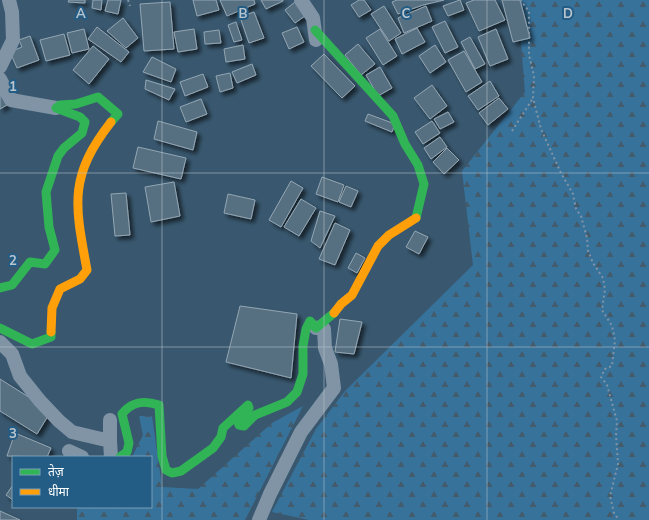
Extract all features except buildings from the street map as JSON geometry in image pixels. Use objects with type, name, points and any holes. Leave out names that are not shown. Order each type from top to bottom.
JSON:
[{"type":"street","points":[[0,67],[13,40],[12,12],[9,0]]},
{"type":"street","points":[[301,0],[313,18],[317,46]]},
{"type":"street","points":[[315,30],[354,71],[393,116],[405,144],[418,165],[424,184],[417,218],[389,235],[378,246],[352,295],[341,304],[333,315],[316,328]]},
{"type":"street","points":[[0,79],[12,100],[56,108],[76,115],[85,122],[82,133],[64,148],[58,156],[46,192],[49,227],[56,250],[46,264],[30,262],[12,284],[0,288]]},
{"type":"street","points":[[0,328],[32,344],[51,337],[52,308],[60,289],[80,279],[87,270],[78,210],[79,180],[83,166],[93,149],[118,114],[98,96],[76,104],[60,105],[56,108]]},
{"type":"street","points":[[121,456],[127,452],[129,443],[122,414],[126,407],[134,403],[144,400],[158,405],[162,446],[161,456],[166,470],[172,473],[181,471],[213,448],[221,437],[223,428],[232,422],[240,411],[248,405],[249,408],[238,422],[239,425],[244,426],[254,416],[264,411],[278,408],[297,391],[305,360],[304,329],[310,321],[316,328]]},
{"type":"street","points":[[259,520],[270,494],[301,432],[334,388],[331,364],[325,348],[324,329],[322,327],[316,328]]},
{"type":"street","points":[[0,342],[12,354],[20,376],[40,402],[59,421],[72,432],[110,441]]},
{"type":"street","points":[[110,420],[111,456]]},
{"type":"street","points":[[69,452],[79,456]]},
{"type":"path","points":[[128,0],[130,6]]},
{"type":"path","points":[[520,0],[529,11],[528,55],[534,76],[533,98],[541,129],[560,171],[573,194],[576,209],[581,216],[587,238],[588,251],[593,264],[603,278],[605,288],[602,310],[612,326],[614,340],[612,366],[605,369],[601,377],[607,385],[617,421],[616,444],[618,464],[610,496],[614,513],[619,520]]},
{"type":"path","points":[[512,131],[533,98]]},
{"type":"green space","points":[[520,0],[649,0],[649,520],[309,520],[272,512],[316,429],[345,391],[473,265],[462,171],[525,92],[518,8]]},
{"type":"green space","points":[[303,406],[245,520],[77,520],[77,508],[152,508],[152,456],[132,456],[143,435],[139,416],[152,416],[162,487],[198,489],[272,423]]},
{"type":"traffic: fast","points":[[315,30],[393,116],[405,144],[418,165],[424,184],[416,218]]},
{"type":"traffic: fast","points":[[0,288],[12,285],[30,262],[45,264],[55,250],[49,227],[46,192],[58,156],[64,148],[82,133],[85,122],[80,117],[56,108],[60,105],[76,104],[98,97],[118,114],[111,122]]},
{"type":"traffic: fast","points":[[121,456],[127,452],[129,443],[122,414],[134,404],[148,402],[159,405],[162,456],[166,470],[172,473],[181,471],[213,448],[221,437],[223,428],[248,405],[249,408],[238,422],[239,425],[244,426],[255,415],[287,402],[297,392],[303,374],[303,346],[306,329],[310,321],[316,328],[334,313]]},
{"type":"traffic: fast","points":[[0,328],[32,344],[51,337],[51,332]]},
{"type":"traffic: slow","points":[[51,332],[52,308],[60,289],[80,279],[87,270],[80,227],[78,192],[81,176],[87,159],[97,141],[111,122]]},
{"type":"traffic: slow","points":[[334,313],[341,304],[352,295],[378,246],[389,235],[416,218]]}]
